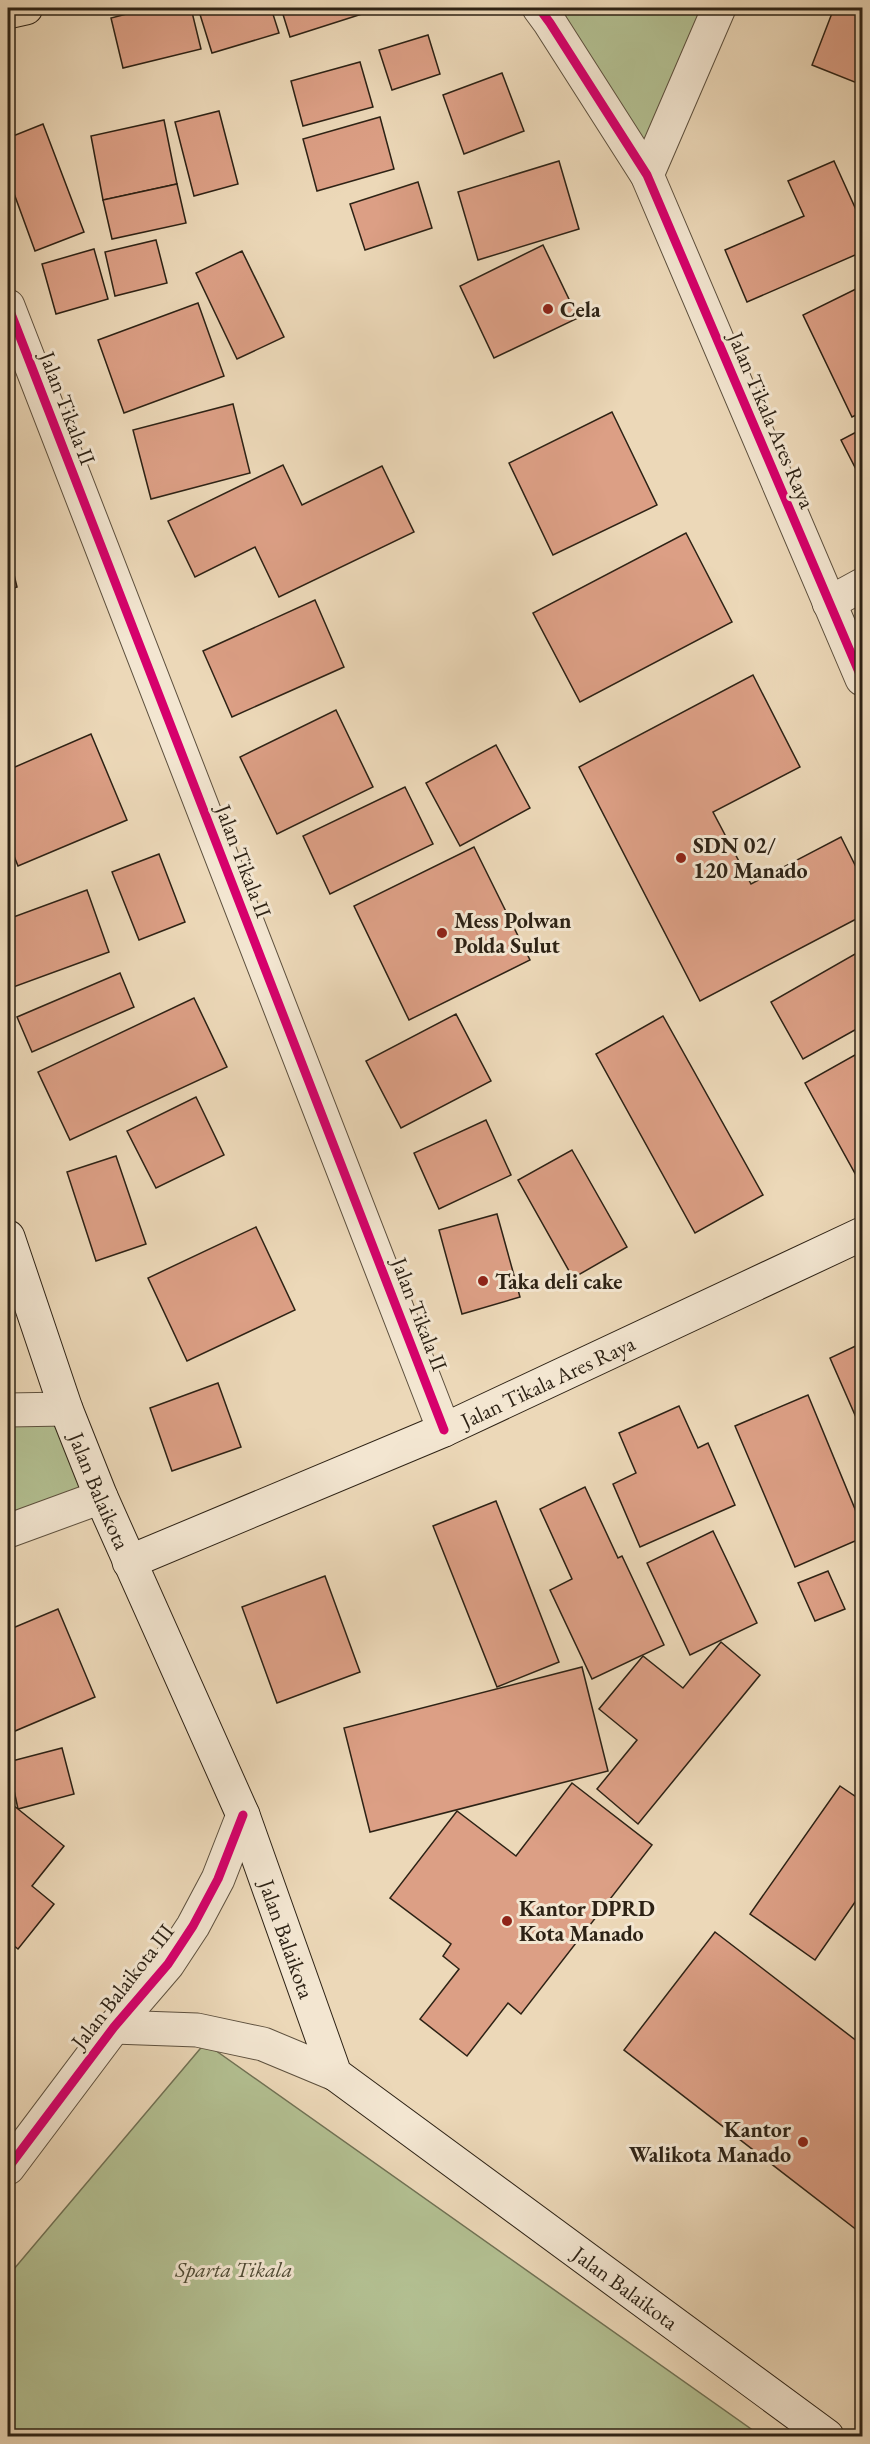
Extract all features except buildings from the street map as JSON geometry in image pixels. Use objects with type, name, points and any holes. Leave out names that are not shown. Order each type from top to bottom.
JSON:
[{"type":"highway","points":[[8,12],[26,8]]},
{"type":"street","name":"Jalan Tikala Ares Raya","points":[[539,8],[647,175],[862,679]]},
{"type":"street","points":[[647,175],[719,8]]},
{"type":"street","name":"Jalan Tikala II","points":[[8,306],[444,1430]]},
{"type":"street","points":[[829,603],[862,585]]},
{"type":"street","name":"Jalan Tikala Ares Raya","points":[[129,1562],[444,1430],[862,1234]]},
{"type":"street","name":"Jalan Balaikota","points":[[8,1238],[66,1409],[101,1497],[243,1815],[335,2073],[827,2436]]},
{"type":"street","points":[[8,1410],[66,1409]]},
{"type":"street","points":[[8,1532],[101,1497]]},
{"type":"street","name":"Jalan Balaikota III","points":[[8,2168],[114,2027],[168,1964],[193,1926],[218,1878],[243,1815]]},
{"type":"street","points":[[114,2027],[196,2030],[263,2044],[335,2073]]},
{"type":"green space","points":[[547,8],[708,8],[644,158]]},
{"type":"green space","points":[[55,1417],[94,1493],[8,1524],[8,1418]]},
{"type":"green space","name":"Sparta Tikala","points":[[205,2043],[761,2436],[8,2436],[8,2276]]},
{"type":"cycle path","points":[[539,8],[647,175],[862,679]]},
{"type":"cycle path","points":[[8,306],[444,1430]]},
{"type":"cycle path","points":[[8,2168],[114,2027],[168,1964],[193,1926],[218,1879],[243,1815]]},
{"type":"place","name":"Cela","points":[[548,309]]},
{"type":"place","name":"SDN 02/ 120 Manado","points":[[681,858]]},
{"type":"place","name":"Mess Polwan Polda Sulut","points":[[442,933]]},
{"type":"place","name":"Taka deli cake","points":[[483,1281]]},
{"type":"place","name":"Kantor DPRD Kota Manado","points":[[507,1921]]},
{"type":"place","name":"Kantor Walikota Manado","points":[[803,2142]]}]
